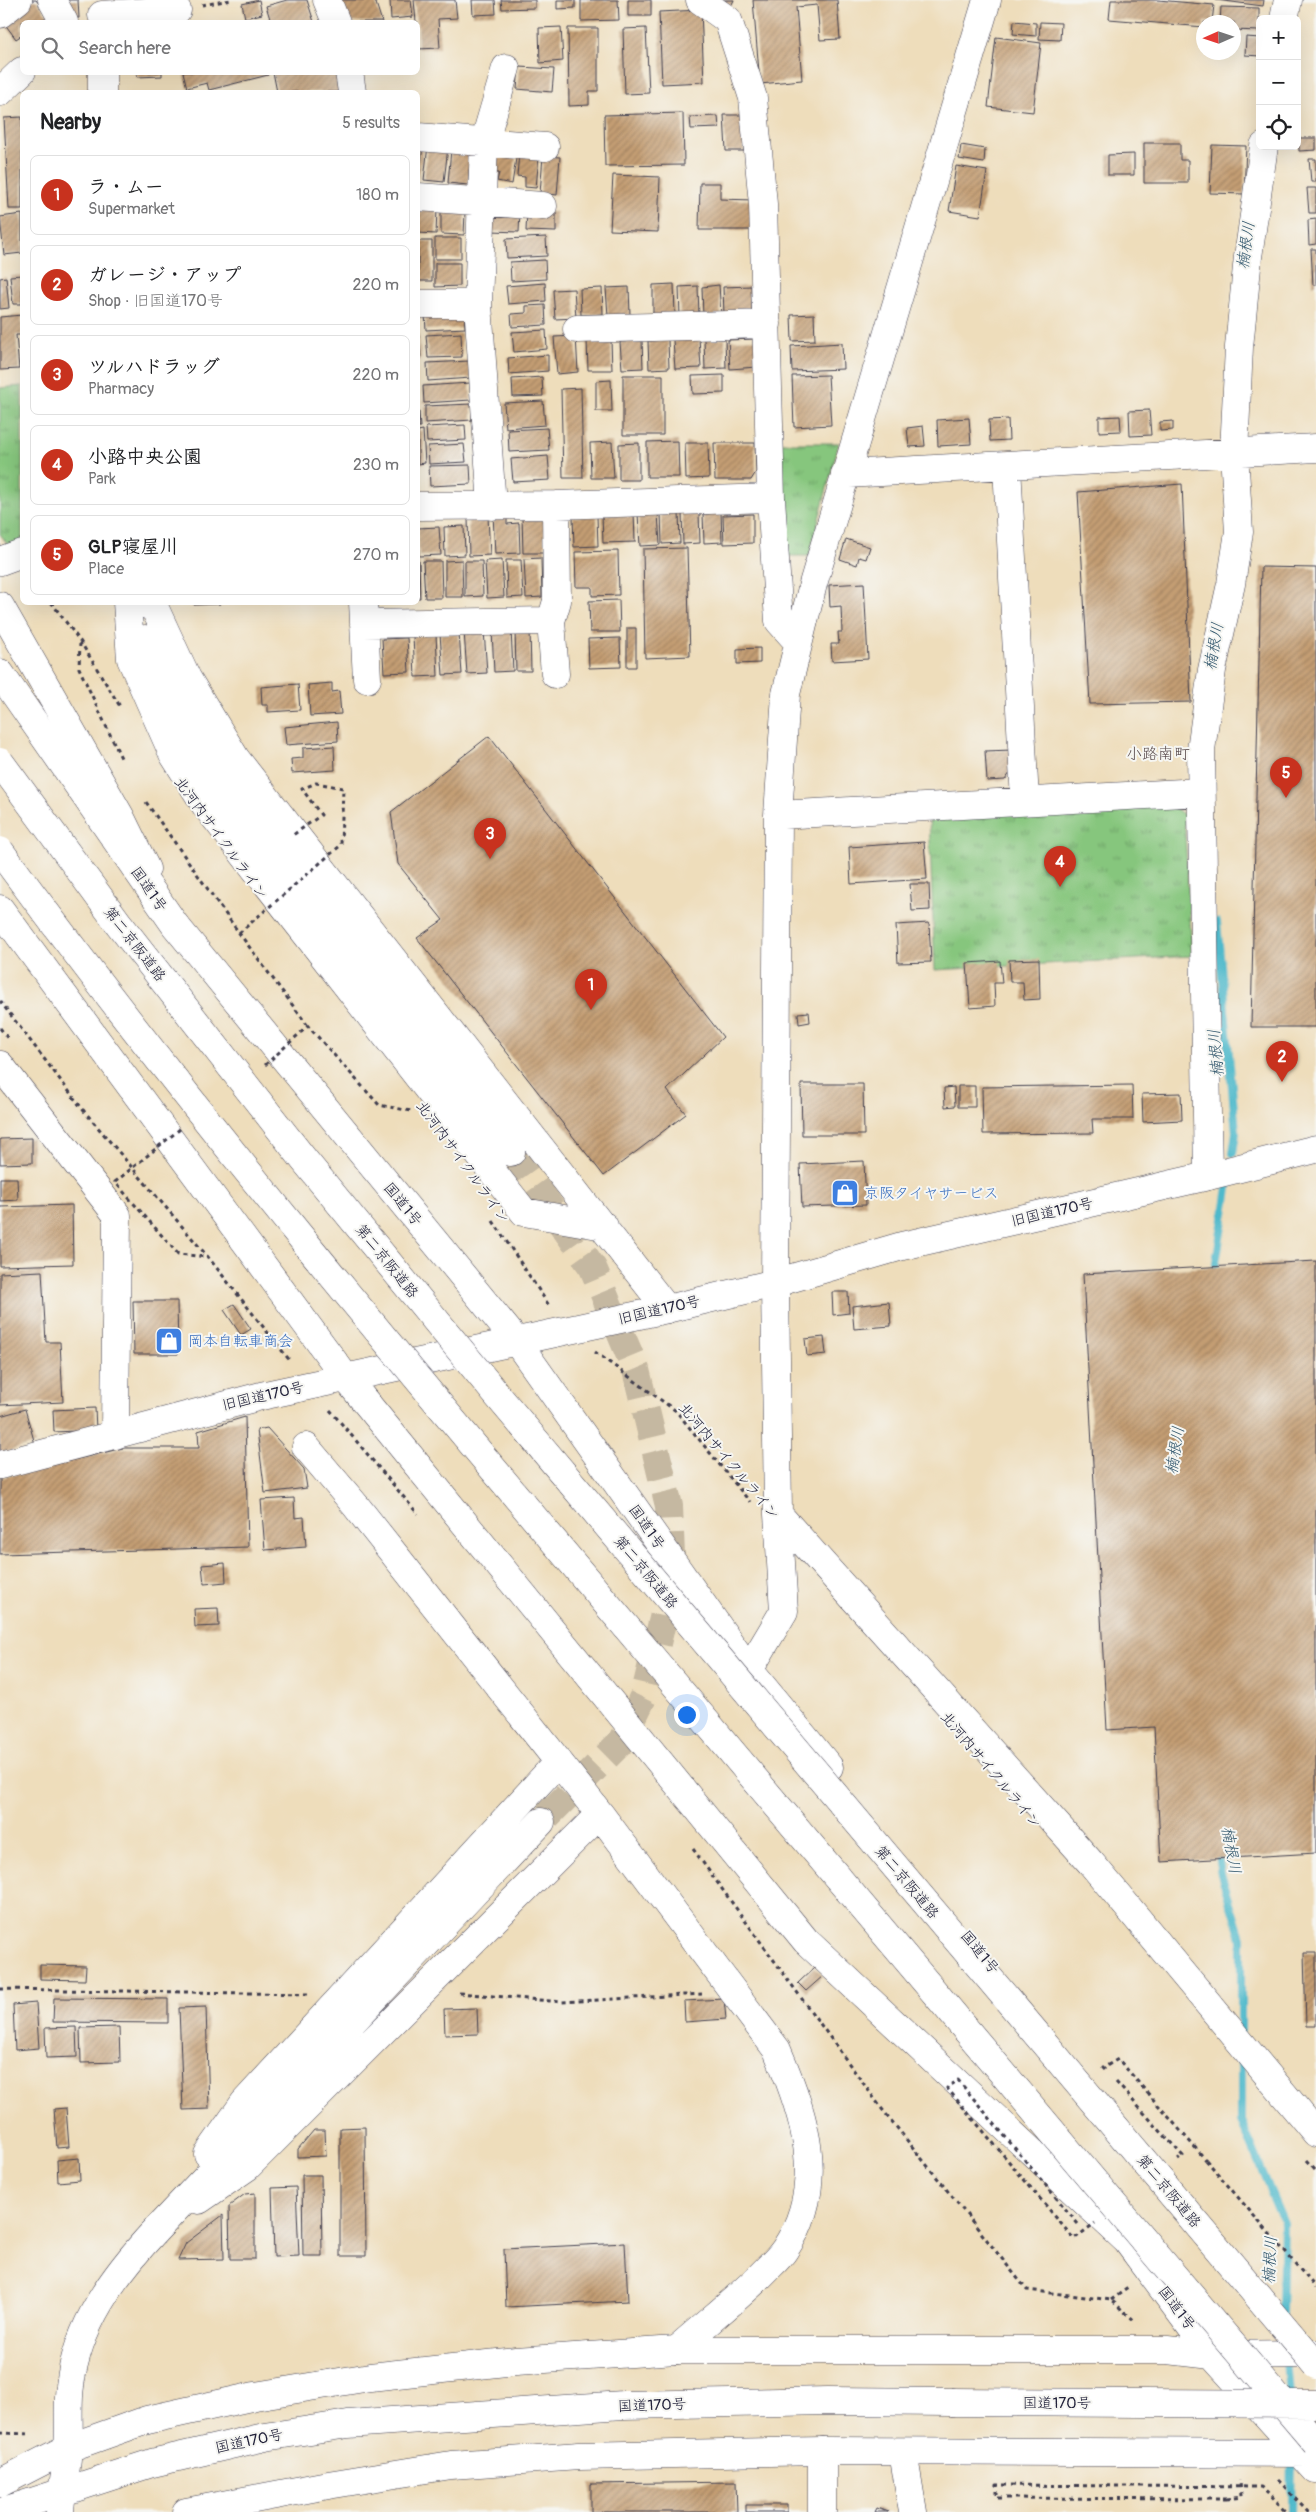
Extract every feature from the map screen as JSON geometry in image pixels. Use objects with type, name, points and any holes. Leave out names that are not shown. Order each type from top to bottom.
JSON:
[{"type":"main road","points":[[0,14],[18,0]]},
{"type":"main road","points":[[52,0],[63,20]]},
{"type":"main road","points":[[327,0],[335,20]]},
{"type":"main road","points":[[700,0],[728,20],[753,98],[763,204],[771,498],[778,621],[798,642]]},
{"type":"main road","points":[[749,1670],[784,1611],[779,1526],[775,1283],[778,815],[786,694],[798,642],[845,474],[986,0]]},
{"type":"main road","points":[[1285,15],[1288,0]]},
{"type":"main road","points":[[102,13],[177,10]]},
{"type":"main road","points":[[492,506],[478,304],[481,202],[484,142],[506,68]]},
{"type":"main road","points":[[0,92],[20,73]]},
{"type":"main road","points":[[102,75],[102,90]]},
{"type":"main road","points":[[349,75],[352,90]]},
{"type":"main road","points":[[420,137],[545,147]]},
{"type":"main road","points":[[1208,1176],[1201,750],[1212,670],[1231,584],[1239,532],[1234,453],[1239,347],[1247,266],[1263,150]]},
{"type":"main road","points":[[420,197],[543,206]]},
{"type":"main road","points":[[420,304],[478,304]]},
{"type":"main road","points":[[576,329],[767,324]]},
{"type":"main road","points":[[845,474],[1316,448]]},
{"type":"main road","points":[[1007,466],[1025,801]]},
{"type":"main road","points":[[420,506],[556,505],[771,498]]},
{"type":"main road","points":[[556,505],[558,601],[551,621],[556,674]]},
{"type":"main road","points":[[0,561],[20,554]]},
{"type":"main road","points":[[127,605],[131,659],[173,754],[206,806],[524,1212],[604,1226]]},
{"type":"main road","points":[[132,605],[156,669],[215,775],[511,1152]]},
{"type":"main road","points":[[149,605],[156,611],[187,678],[236,759],[293,835],[604,1226],[666,1309]]},
{"type":"main road","points":[[0,606],[120,816],[175,925]]},
{"type":"main road","points":[[367,679],[363,613],[551,621]]},
{"type":"main road","name":"国道1号","points":[[0,673],[175,925],[517,1342],[749,1670],[1314,2359]]},
{"type":"main road","name":"第二京阪道路","points":[[0,762],[119,924],[305,1162],[497,1395],[1314,2359]]},
{"type":"main road","points":[[778,815],[1202,792]]},
{"type":"main road","points":[[0,851],[80,959],[284,1218],[1312,2454]]},
{"type":"main road","name":"国道1号","points":[[0,909],[346,1378],[806,1941],[1127,2241],[1212,2355],[1312,2454]]},
{"type":"main road","points":[[0,1066],[118,1215],[115,1434]]},
{"type":"main road","name":"旧国道170号","points":[[0,1465],[261,1396],[666,1309],[775,1283],[902,1246],[1208,1176],[1316,1148]]},
{"type":"main road","points":[[306,1447],[356,1506],[600,1814],[777,2050],[796,2095],[808,2145],[808,2184],[801,2221],[784,2250],[756,2280],[676,2350]]},
{"type":"main road","points":[[779,1526],[1091,1863],[1310,2144]]},
{"type":"main road","points":[[155,2231],[244,2103],[558,1762]]},
{"type":"main road","points":[[155,2231],[247,2167],[600,1814]]},
{"type":"main road","points":[[60,2502],[68,2448],[70,2386],[80,2345],[97,2303],[129,2258],[541,1822]]},
{"type":"main road","points":[[0,2483],[68,2448],[147,2420],[255,2396],[361,2379],[516,2361],[676,2350],[1168,2350],[1212,2355],[1314,2359]]},
{"type":"main road","name":"国道170号","points":[[1,2512],[60,2502],[152,2463],[266,2436],[348,2424],[623,2405],[828,2401],[1316,2404]]},
{"type":"main road","points":[[186,2512],[328,2485],[451,2465],[579,2456],[822,2451],[1312,2454]]},
{"type":"main road","points":[[822,2451],[822,2512]]},
{"type":"main road","points":[[903,2452],[913,2512]]},
{"type":"path","points":[[53,605],[80,642],[125,715]]},
{"type":"path","points":[[80,642],[79,668],[125,767]]},
{"type":"path","points":[[239,933],[341,845],[343,788],[316,783],[302,789],[321,814],[293,835]]},
{"type":"path","points":[[145,801],[308,1026]]},
{"type":"path","name":"北河内サイクルライン","points":[[258,907],[264,914]]},
{"type":"path","name":"北河内サイクルライン","points":[[405,1103],[417,1119]]},
{"type":"path","name":"北河内サイクルライン","points":[[489,1215],[566,1331],[676,1411],[779,1526]]},
{"type":"path","points":[[0,1989],[26,1992],[303,1993],[340,1999]]},
{"type":"path","points":[[424,1990],[562,2002],[733,1992]]},
{"type":"path","points":[[1310,2144],[1316,2170]]},
{"type":"path","points":[[1206,2160],[1316,2288]]},
{"type":"path","points":[[1078,2224],[1089,2238]]},
{"type":"path","points":[[1111,2300],[1128,2288],[1122,2280]]},
{"type":"path","points":[[1226,2498],[997,2498],[997,2485],[1260,2487],[1288,2512]]},
{"type":"green space","points":[[20,386],[20,554],[16,556],[0,534],[0,388]]},
{"type":"green space","points":[[778,443],[839,443],[809,556],[783,556]]},
{"type":"green space","points":[[1169,803],[1184,815],[1192,956],[935,970],[929,818]]},
{"type":"building","points":[[26,0],[36,0],[48,16],[42,20],[20,20],[20,36],[16,39],[1,19]]},
{"type":"building","points":[[63,0],[78,0],[79,18],[70,19]]},
{"type":"building","points":[[259,0],[262,14],[245,18],[242,4]]},
{"type":"building","points":[[287,0],[307,0],[313,20],[270,20],[266,6]]},
{"type":"building","points":[[339,0],[375,0],[381,20],[345,20]]},
{"type":"building","points":[[390,0],[411,0],[413,17],[391,19]]},
{"type":"building","points":[[414,0],[455,0],[457,18],[438,19],[440,48],[420,49],[420,20],[416,20]]},
{"type":"building","points":[[472,0],[495,0],[496,14],[473,15]]},
{"type":"building","points":[[501,0],[535,0],[535,8],[502,9]]},
{"type":"building","points":[[557,0],[575,0],[575,8],[557,9]]},
{"type":"building","points":[[581,0],[618,0],[619,20],[581,21]]},
{"type":"building","points":[[628,0],[651,0],[651,16],[628,16]]},
{"type":"building","points":[[719,0],[734,0],[731,6]]},
{"type":"building","points":[[753,0],[837,0],[840,39],[820,40],[817,5],[796,7],[802,80],[760,84]]},
{"type":"building","points":[[1111,0],[1158,0],[1214,5],[1213,15],[1196,15],[1196,26],[1109,19]]},
{"type":"building","points":[[1216,0],[1264,0],[1263,6]]},
{"type":"building","points":[[1221,7],[1259,8],[1259,15],[1256,15],[1256,31],[1241,30],[1241,15],[1220,15]]},
{"type":"building","points":[[701,10],[704,82],[662,84],[659,12]]},
{"type":"building","points":[[1014,21],[1036,23],[1036,36],[1013,34]]},
{"type":"building","points":[[1040,22],[1061,23],[1060,40],[1039,39]]},
{"type":"building","points":[[561,27],[563,61],[540,63],[539,28]]},
{"type":"building","points":[[568,28],[598,28],[598,91],[589,91],[589,105],[569,106]]},
{"type":"building","points":[[646,28],[649,93],[625,94],[623,29]]},
{"type":"building","points":[[996,37],[1041,43],[1033,112],[988,107]]},
{"type":"building","points":[[1246,37],[1256,38],[1256,56],[1245,55]]},
{"type":"building","points":[[519,67],[554,69],[552,92],[517,89]]},
{"type":"building","points":[[137,75],[162,75],[162,76],[137,77]]},
{"type":"building","points":[[184,75],[268,75],[209,90],[207,83],[187,88]]},
{"type":"building","points":[[274,75],[339,75],[342,90],[277,90]]},
{"type":"building","points":[[683,113],[684,165],[605,166],[604,115]]},
{"type":"building","points":[[724,115],[743,115],[744,151],[726,151]]},
{"type":"building","points":[[718,116],[719,128],[691,129],[690,117]]},
{"type":"building","points":[[20,117],[20,209],[9,209],[4,118]]},
{"type":"building","points":[[1301,138],[1316,138],[1316,150],[1299,151],[1301,150]]},
{"type":"building","points":[[1144,143],[1180,143],[1180,160],[1188,160],[1188,183],[1144,183]]},
{"type":"building","points":[[428,145],[448,147],[444,182],[424,180]]},
{"type":"building","points":[[961,145],[985,149],[984,163],[959,159]]},
{"type":"building","points":[[1212,145],[1246,146],[1244,194],[1210,193]]},
{"type":"building","points":[[420,146],[423,146],[420,170]]},
{"type":"building","points":[[451,149],[471,151],[468,185],[448,183]]},
{"type":"building","points":[[494,149],[517,152],[512,184],[497,181],[499,173],[490,172]]},
{"type":"building","points":[[519,153],[539,155],[536,188],[525,187],[525,177],[517,176]]},
{"type":"building","points":[[1134,154],[1134,175],[1108,175],[1108,155]]},
{"type":"building","points":[[543,156],[560,157],[557,195],[540,193]]},
{"type":"building","points":[[1309,159],[1316,159],[1316,182],[1311,182]]},
{"type":"building","points":[[956,166],[987,171],[980,216],[949,211]]},
{"type":"building","points":[[613,175],[660,177],[658,232],[610,230]]},
{"type":"building","points":[[700,183],[720,183],[720,199],[753,200],[753,230],[699,230]]},
{"type":"building","points":[[1307,188],[1316,188],[1316,213],[1309,213]]},
{"type":"building","points":[[420,208],[437,209],[436,234],[420,233]]},
{"type":"building","points":[[492,209],[520,210],[519,232],[491,231]]},
{"type":"building","points":[[527,211],[556,212],[556,232],[526,231]]},
{"type":"building","points":[[441,212],[465,212],[464,235],[441,234]]},
{"type":"building","points":[[20,214],[20,253],[4,255],[0,217]]},
{"type":"building","points":[[1316,219],[1316,244],[1309,245],[1308,220]]},
{"type":"building","points":[[546,237],[547,256],[507,258],[506,239]]},
{"type":"building","points":[[435,238],[461,238],[461,259],[435,259]]},
{"type":"building","points":[[420,241],[432,241],[432,281],[420,281]]},
{"type":"building","points":[[1311,249],[1316,249],[1316,285],[1313,285]]},
{"type":"building","points":[[545,260],[546,279],[511,281],[510,262]]},
{"type":"building","points":[[435,263],[460,263],[460,286],[435,287]]},
{"type":"building","points":[[20,275],[20,304],[13,304],[10,276]]},
{"type":"building","points":[[6,277],[9,308],[0,309],[0,278]]},
{"type":"building","points":[[545,283],[546,301],[508,304],[506,286]]},
{"type":"building","points":[[674,284],[675,316],[653,317],[653,285]]},
{"type":"building","points":[[719,285],[721,316],[703,317],[702,287]]},
{"type":"building","points":[[698,286],[699,317],[680,317],[679,287]]},
{"type":"building","points":[[751,286],[752,314],[724,315],[723,287]]},
{"type":"building","points":[[629,287],[630,315],[608,316],[606,288]]},
{"type":"building","points":[[602,288],[603,314],[581,315],[580,289]]},
{"type":"building","points":[[574,289],[576,318],[555,319],[553,290]]},
{"type":"building","points":[[545,305],[546,325],[512,327],[511,314],[526,313],[526,306]]},
{"type":"building","points":[[464,312],[465,328],[426,330],[425,314]]},
{"type":"building","points":[[814,314],[815,340],[792,341],[791,315]]},
{"type":"building","points":[[20,315],[20,335],[16,335],[19,369],[0,370],[0,317]]},
{"type":"building","points":[[546,330],[547,349],[514,352],[512,332]]},
{"type":"building","points":[[461,333],[462,357],[428,358],[426,335]]},
{"type":"building","points":[[576,336],[578,372],[557,374],[554,337]]},
{"type":"building","points":[[699,338],[701,368],[675,369],[673,340]]},
{"type":"building","points":[[704,339],[725,339],[726,368],[705,369]]},
{"type":"building","points":[[756,339],[757,367],[730,369],[728,340]]},
{"type":"building","points":[[587,340],[611,340],[612,370],[588,370]]},
{"type":"building","points":[[668,340],[669,368],[649,369],[648,341]]},
{"type":"building","points":[[642,341],[643,368],[622,369],[620,342]]},
{"type":"building","points":[[842,343],[843,369],[792,371],[791,346]]},
{"type":"building","points":[[548,355],[548,371],[509,374],[508,358]]},
{"type":"building","points":[[470,361],[471,378],[428,381],[427,363]]},
{"type":"building","points":[[623,375],[663,375],[663,435],[623,435]]},
{"type":"building","points":[[724,375],[724,393],[693,394],[692,376]]},
{"type":"building","points":[[828,375],[831,425],[794,427],[792,376]]},
{"type":"building","points":[[542,377],[543,396],[513,397],[512,379]]},
{"type":"building","points":[[611,380],[612,411],[596,411],[596,381]]},
{"type":"building","points":[[470,383],[471,400],[424,403],[423,386]]},
{"type":"building","points":[[581,388],[583,478],[563,478],[561,389]]},
{"type":"building","points":[[543,401],[545,425],[506,428],[504,403]]},
{"type":"building","points":[[472,404],[472,420],[425,423],[425,406]]},
{"type":"building","points":[[1149,410],[1151,435],[1130,436],[1129,411]]},
{"type":"building","points":[[1120,416],[1121,431],[1099,432],[1099,417]]},
{"type":"building","points":[[969,418],[971,444],[938,446],[937,420]]},
{"type":"building","points":[[1008,419],[1009,440],[990,441],[989,420]]},
{"type":"building","points":[[1173,421],[1173,430],[1160,431],[1160,422]]},
{"type":"building","points":[[465,425],[466,440],[427,442],[426,427]]},
{"type":"building","points":[[923,426],[925,446],[909,447],[907,428]]},
{"type":"building","points":[[547,428],[549,450],[509,452],[508,430]]},
{"type":"building","points":[[423,430],[425,463],[420,464],[420,431]]},
{"type":"building","points":[[678,441],[679,477],[647,477],[647,442]]},
{"type":"building","points":[[612,442],[614,478],[591,478],[590,443]]},
{"type":"building","points":[[639,443],[639,480],[619,480],[619,444]]},
{"type":"building","points":[[685,443],[708,443],[709,478],[686,479]]},
{"type":"building","points":[[714,443],[755,443],[756,472],[751,480],[715,480]]},
{"type":"building","points":[[464,444],[466,462],[429,464],[428,446]]},
{"type":"building","points":[[548,456],[550,480],[513,482],[511,459]]},
{"type":"building","points":[[470,465],[471,484],[430,486],[429,466]]},
{"type":"building","points":[[1182,484],[1191,702],[1090,704],[1078,492]]},
{"type":"building","points":[[679,512],[680,543],[662,544],[661,513]]},
{"type":"building","points":[[507,513],[507,524],[519,523],[520,553],[495,554],[493,514]]},
{"type":"building","points":[[634,513],[635,542],[603,543],[602,514]]},
{"type":"building","points":[[658,513],[660,545],[640,546],[638,514]]},
{"type":"building","points":[[682,513],[699,513],[700,543],[683,544]]},
{"type":"building","points":[[721,513],[722,542],[704,543],[703,514]]},
{"type":"building","points":[[753,514],[753,543],[724,544],[723,515]]},
{"type":"building","points":[[544,516],[545,553],[523,553],[522,517]]},
{"type":"building","points":[[597,516],[598,546],[574,547],[573,517]]},
{"type":"building","points":[[488,517],[490,555],[469,556],[468,518]]},
{"type":"building","points":[[464,526],[465,555],[445,556],[444,527]]},
{"type":"building","points":[[439,527],[441,555],[420,556],[420,528]]},
{"type":"building","points":[[846,539],[870,547],[866,559],[859,557],[857,565],[840,559]]},
{"type":"building","points":[[687,548],[690,656],[645,658],[643,549]]},
{"type":"building","points":[[618,551],[619,595],[592,596],[592,587],[576,587],[575,552]]},
{"type":"building","points":[[541,558],[542,597],[526,598],[524,559]]},
{"type":"building","points":[[462,560],[463,597],[445,597],[445,561]]},
{"type":"building","points":[[502,560],[504,597],[487,598],[485,561]]},
{"type":"building","points":[[506,560],[521,560],[523,597],[507,598]]},
{"type":"building","points":[[423,561],[441,561],[442,598],[425,598]]},
{"type":"building","points":[[465,561],[482,561],[483,596],[465,597]]},
{"type":"building","points":[[1261,567],[1316,568],[1316,1027],[1251,1027]]},
{"type":"building","points":[[864,583],[868,659],[832,661],[831,644],[839,644],[838,632],[842,632],[841,606],[830,607],[829,585]]},
{"type":"building","points":[[619,600],[620,632],[590,632],[589,601]]},
{"type":"building","points":[[627,628],[636,628],[636,667],[627,667]]},
{"type":"building","points":[[511,629],[513,671],[494,672],[492,630]]},
{"type":"building","points":[[484,630],[487,673],[467,674],[464,631]]},
{"type":"building","points":[[515,630],[530,630],[531,671],[516,671]]},
{"type":"building","points":[[459,633],[462,674],[443,675],[440,634]]},
{"type":"building","points":[[436,635],[438,676],[415,677],[413,636]]},
{"type":"building","points":[[407,638],[409,672],[384,673],[382,639]]},
{"type":"building","points":[[620,638],[621,667],[589,668],[588,639]]},
{"type":"building","points":[[760,648],[760,663],[737,664],[737,649]]},
{"type":"building","points":[[332,683],[332,692],[339,691],[341,714],[310,716],[308,685]]},
{"type":"building","points":[[298,684],[300,710],[268,712],[268,705],[262,705],[261,687]]},
{"type":"building","points":[[337,722],[338,741],[286,745],[284,727]]},
{"type":"building","points":[[489,736],[723,1037],[667,1090],[686,1114],[604,1176],[417,938],[443,920],[398,864],[391,812]]},
{"type":"building","points":[[334,746],[335,770],[292,773],[291,759],[303,758],[303,748]]},
{"type":"building","points":[[1012,750],[1013,769],[1005,780],[987,781],[985,751]]},
{"type":"building","points":[[924,842],[927,879],[851,884],[849,847]]},
{"type":"building","points":[[910,884],[929,884],[930,910],[912,911]]},
{"type":"building","points":[[929,923],[931,962],[898,963],[896,925]]},
{"type":"building","points":[[1039,959],[1040,999],[1024,1000],[1023,982],[1010,982],[1009,960]]},
{"type":"building","points":[[1000,961],[1002,983],[994,983],[995,1006],[970,1008],[967,963]]},
{"type":"building","points":[[809,1012],[810,1022],[799,1024],[798,1013]]},
{"type":"building","points":[[801,1084],[863,1084],[864,1135],[802,1135]]},
{"type":"building","points":[[1132,1085],[1133,1119],[1092,1119],[1093,1133],[983,1134],[982,1087]]},
{"type":"building","points":[[958,1086],[975,1086],[975,1107],[958,1107]]},
{"type":"building","points":[[954,1087],[955,1106],[945,1107],[944,1088]]},
{"type":"building","points":[[1181,1093],[1182,1120],[1143,1122],[1142,1094]]},
{"type":"building","points":[[32,1138],[32,1163],[0,1164],[0,1139]]},
{"type":"building","points":[[864,1161],[866,1205],[802,1207],[800,1164]]},
{"type":"building","points":[[0,1178],[17,1178],[18,1200],[0,1201]]},
{"type":"building","points":[[72,1205],[73,1264],[0,1266],[0,1207]]},
{"type":"building","points":[[1316,1261],[1316,1853],[1161,1862],[1154,1727],[1107,1730],[1083,1274]]},
{"type":"building","points":[[42,1271],[46,1342],[60,1342],[63,1402],[0,1405],[0,1273]]},
{"type":"building","points":[[832,1292],[848,1292],[849,1313],[833,1315]]},
{"type":"building","points":[[133,1301],[177,1301],[178,1354],[134,1354]]},
{"type":"building","points":[[889,1302],[891,1326],[854,1329],[852,1306]]},
{"type":"building","points":[[234,1304],[251,1329],[241,1335],[224,1310]]},
{"type":"building","points":[[824,1337],[826,1354],[807,1356],[805,1339]]},
{"type":"building","points":[[95,1408],[96,1430],[54,1432],[53,1410]]},
{"type":"building","points":[[25,1409],[35,1444],[0,1453],[0,1416]]},
{"type":"building","points":[[245,1417],[248,1547],[0,1554],[0,1478],[123,1448],[199,1448],[198,1431]]},
{"type":"building","points":[[267,1428],[304,1469],[307,1488],[265,1493],[257,1430]]},
{"type":"building","points":[[294,1498],[295,1518],[304,1517],[306,1547],[265,1550],[261,1500]]},
{"type":"building","points":[[225,1563],[226,1582],[204,1584],[202,1565]]},
{"type":"building","points":[[218,1608],[219,1626],[195,1627],[194,1609]]},
{"type":"building","points":[[1304,1953],[1316,1953],[1316,2026],[1306,2026]]},
{"type":"building","points":[[40,1965],[86,1966],[85,1980],[40,1979]]},
{"type":"building","points":[[815,1967],[823,1976],[806,1991],[798,1983]]},
{"type":"building","points":[[54,1998],[168,1999],[168,2023],[53,2022]]},
{"type":"building","points":[[724,1999],[726,2019],[685,2022],[684,2001]]},
{"type":"building","points":[[36,2003],[39,2048],[15,2050],[13,2005]]},
{"type":"building","points":[[206,2007],[209,2109],[183,2110],[179,2008]]},
{"type":"building","points":[[477,2008],[478,2034],[445,2035],[444,2009]]},
{"type":"building","points":[[76,2027],[77,2057],[46,2058],[45,2028]]},
{"type":"building","points":[[119,2027],[120,2062],[81,2063],[80,2028]]},
{"type":"building","points":[[66,2108],[69,2147],[57,2148],[54,2109]]},
{"type":"building","points":[[365,2127],[366,2256],[340,2256],[340,2128]]},
{"type":"building","points":[[314,2130],[325,2130],[326,2156],[298,2157],[298,2149]]},
{"type":"building","points":[[79,2158],[80,2180],[58,2182],[57,2160]]},
{"type":"building","points":[[302,2175],[321,2175],[322,2256],[303,2256]]},
{"type":"building","points":[[296,2187],[299,2256],[274,2257],[272,2188]]},
{"type":"building","points":[[255,2193],[255,2259],[230,2259],[229,2206],[245,2194]]},
{"type":"building","points":[[223,2215],[224,2259],[178,2260],[186,2243]]},
{"type":"building","points":[[625,2243],[628,2301],[506,2307],[504,2249]]},
{"type":"building","points":[[736,2482],[737,2512],[591,2512],[591,2484]]},
{"type":"building","points":[[746,2505],[787,2505],[787,2512],[746,2512]]},
{"type":"building","points":[[877,2508],[888,2512],[875,2512]]},
{"type":"waterway","name":"楠根川","points":[[1217,922],[1236,1132],[1233,1153]]},
{"type":"waterway","name":"楠根川","points":[[1214,1275],[1228,1188]]},
{"type":"waterway","name":"楠根川","points":[[1217,1849],[1221,1874],[1241,1938],[1241,2030]]},
{"type":"waterway","name":"楠根川","points":[[1241,2056],[1241,2121],[1284,2223],[1282,2313]]},
{"type":"waterway","name":"楠根川","points":[[1286,2359],[1289,2398]]},
{"type":"waterway","name":"楠根川","points":[[1291,2512],[1292,2457]]},
{"type":"tunnel","points":[[511,1152],[593,1268],[636,1370],[669,1506],[672,1581],[645,1693],[621,1742],[541,1822]]},
{"type":"place","name":"GLP寝屋川","points":[[1286,798]]},
{"type":"place","name":"ツルハドラッグ","points":[[490,859]]},
{"type":"place","name":"小路中央公園","points":[[1060,887]]},
{"type":"place","name":"ラ・ムー","points":[[591,1010]]},
{"type":"place","name":"ガレージ・アップ","points":[[1282,1082]]},
{"type":"place","name":"京阪タイヤサービス","points":[[845,1193]]},
{"type":"place","name":"岡本自転車商会","points":[[169,1341]]},
{"type":"district","name":"小路南町","points":[[1158,753]]}]
